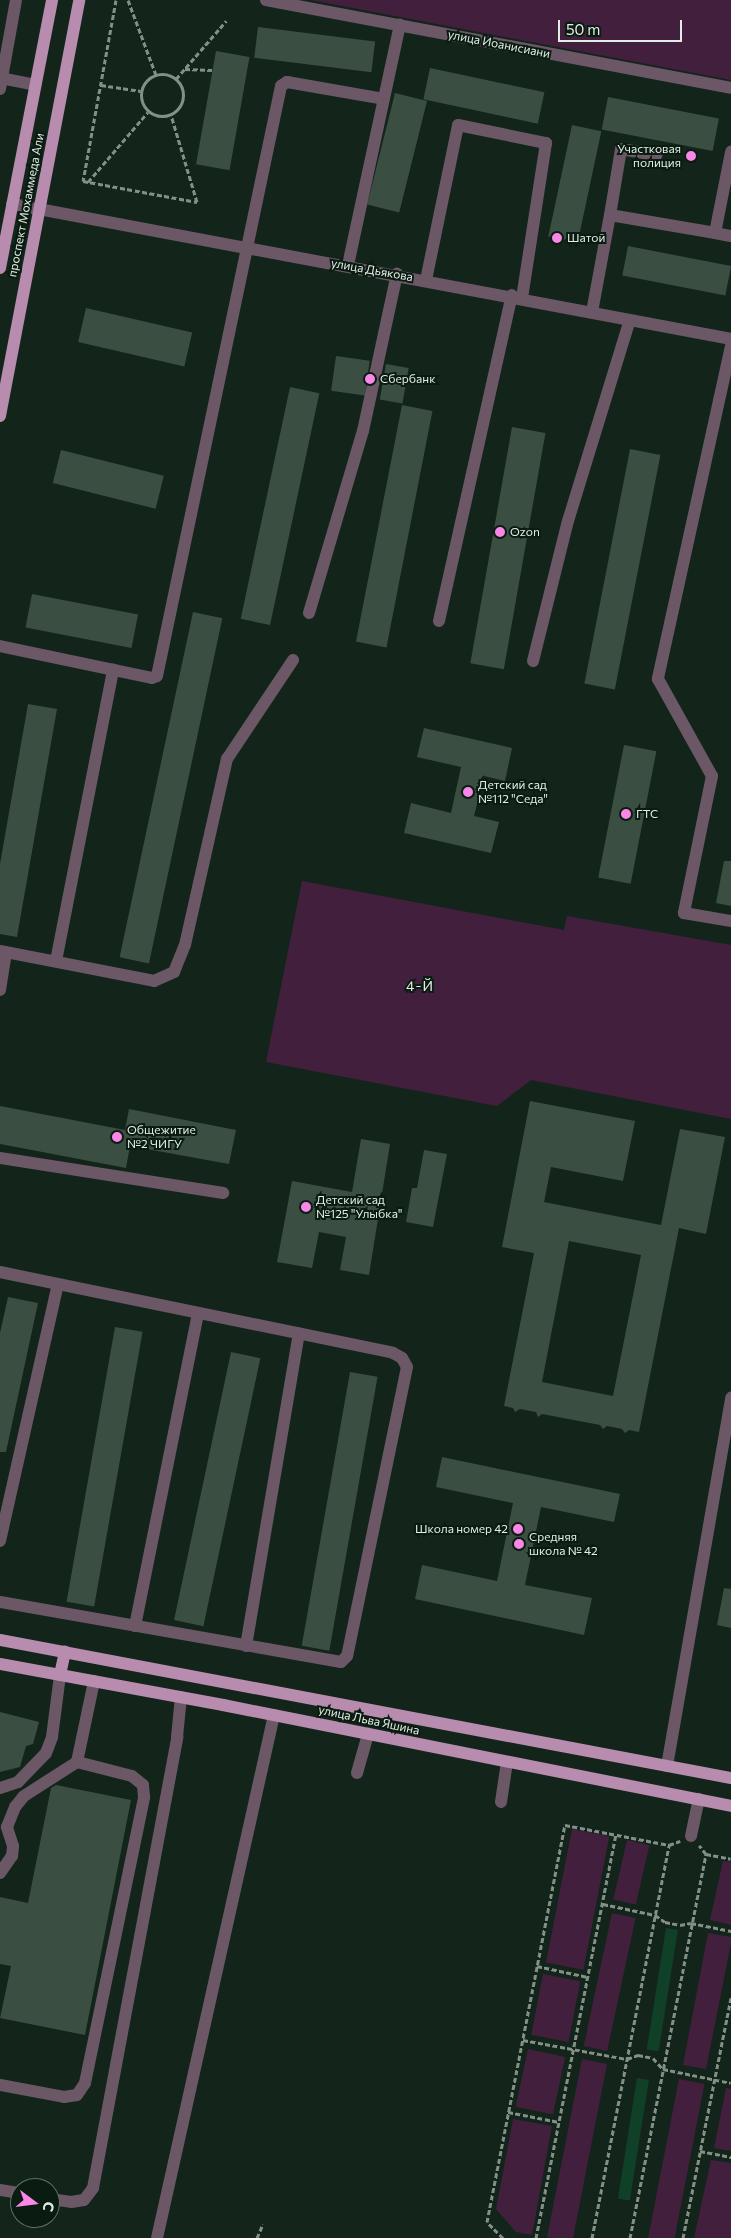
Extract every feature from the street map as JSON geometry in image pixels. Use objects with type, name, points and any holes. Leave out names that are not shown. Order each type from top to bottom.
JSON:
[{"type":"main road","name":"проспект Мохаммеда Али","points":[[0,268],[3,237],[12,204],[52,0]]},
{"type":"main road","name":"проспект Мохаммеда Али","points":[[0,416],[79,0]]},
{"type":"main road","name":"улица Льва Яшина","points":[[0,1640],[731,1778]]},
{"type":"main road","points":[[60,1675],[65,1652]]},
{"type":"main road","name":"улица Льва Яшина","points":[[0,1664],[274,1715],[731,1806]]},
{"type":"street","points":[[16,0],[1,82],[35,85]]},
{"type":"street","name":"улица Иоанисиани","points":[[266,0],[731,88]]},
{"type":"street","points":[[348,265],[400,25]]},
{"type":"street","points":[[0,646],[152,678],[158,674],[245,246],[282,83],[384,99]]},
{"type":"street","points":[[426,280],[458,125],[546,143],[517,297],[439,621]]},
{"type":"street","points":[[592,312],[621,149],[656,155]]},
{"type":"street","points":[[715,233],[727,189],[731,152]]},
{"type":"street","name":"улица Дьякова","points":[[12,204],[397,274],[731,339]]},
{"type":"street","points":[[610,215],[731,236]]},
{"type":"street","points":[[309,613],[363,431],[397,274]]},
{"type":"street","points":[[533,661],[568,520],[630,320]]},
{"type":"street","points":[[731,346],[658,679],[712,776],[684,914],[731,922]]},
{"type":"street","points":[[0,990],[3,951],[154,981],[174,972],[185,944],[227,759],[293,660]]},
{"type":"street","points":[[56,961],[113,670]]},
{"type":"street","points":[[0,1158],[222,1193]]},
{"type":"street","points":[[0,1272],[393,1353],[402,1358],[407,1367],[347,1656],[341,1662],[0,1602]]},
{"type":"street","points":[[0,1541],[58,1284]]},
{"type":"street","points":[[135,1626],[198,1313]]},
{"type":"street","points":[[246,1646],[299,1333]]},
{"type":"street","points":[[667,1766],[731,1398]]},
{"type":"street","points":[[0,1788],[18,1782],[46,1753],[52,1737],[60,1675]]},
{"type":"street","points":[[0,1873],[12,1856],[14,1846],[7,1827],[15,1807],[24,1796],[77,1762],[94,1681]]},
{"type":"street","points":[[60,2200],[71,2202],[84,2200],[92,2188],[178,1737],[181,1697]]},
{"type":"street","points":[[157,2238],[274,1715]]},
{"type":"street","points":[[357,1773],[368,1734]]},
{"type":"street","points":[[0,2085],[64,2096],[77,2095],[85,2083],[144,1797],[143,1785],[132,1776],[77,1762]]},
{"type":"street","points":[[501,1802],[507,1762]]},
{"type":"street","points":[[691,1836],[699,1799]]},
{"type":"path","points":[[116,0],[83,181],[197,202],[171,115]]},
{"type":"path","points":[[128,0],[156,75]]},
{"type":"path","points":[[176,79],[226,21]]},
{"type":"path","points":[[185,69],[212,70]]},
{"type":"path","points":[[156,75],[176,79],[183,98],[171,115],[159,117],[148,112],[142,103],[141,91],[146,81],[156,75]]},
{"type":"path","points":[[101,85],[141,91]]},
{"type":"path","points":[[88,182],[148,112]]},
{"type":"path","points":[[503,2238],[487,2222],[565,1825],[669,1845],[691,1836],[706,1854],[731,1859]]},
{"type":"path","points":[[536,2238],[616,1834]]},
{"type":"path","points":[[592,2238],[669,1845]]},
{"type":"path","points":[[630,2238],[706,1854]]},
{"type":"path","points":[[602,1904],[656,1915],[665,1922],[680,1925],[692,1923],[731,1931]]},
{"type":"path","points":[[537,1966],[588,1976]]},
{"type":"path","points":[[683,2238],[731,1998]]},
{"type":"path","points":[[523,2040],[627,2059],[638,2055],[653,2058],[663,2069],[731,2083]]},
{"type":"path","points":[[508,2112],[559,2122]]},
{"type":"path","points":[[700,2152],[731,2157]]},
{"type":"path","points":[[257,2238],[264,2224]]},
{"type":"shaded area","points":[[311,0],[731,0],[731,80]]},
{"type":"shaded area","points":[[302,881],[564,930],[567,916],[731,945],[731,1119],[531,1080],[497,1106],[266,1062]]},
{"type":"shaded area","points":[[572,1829],[609,1836],[583,1970],[546,1963]]},
{"type":"shaded area","points":[[627,1840],[649,1845],[636,1905],[613,1899]]},
{"type":"shaded area","points":[[723,1861],[731,1862],[731,1925],[710,1920]]},
{"type":"shaded area","points":[[612,1913],[635,1918],[607,2051],[584,2046]]},
{"type":"shaded area","points":[[666,1928],[678,1930],[659,2051],[647,2049]]},
{"type":"shaded area","points":[[708,1933],[731,1937],[731,1943],[706,2069],[683,2065]]},
{"type":"shaded area","points":[[543,1974],[580,1981],[568,2042],[531,2035]]},
{"type":"shaded area","points":[[528,2049],[565,2057],[553,2115],[516,2107]]},
{"type":"shaded area","points":[[582,2059],[607,2064],[573,2238],[551,2238],[547,2237]]},
{"type":"shaded area","points":[[637,2078],[649,2080],[630,2200],[618,2198]]},
{"type":"shaded area","points":[[679,2079],[705,2084],[675,2238],[648,2238]]},
{"type":"shaded area","points":[[726,2088],[731,2089],[731,2151],[714,2148]]},
{"type":"shaded area","points":[[513,2119],[552,2126],[532,2235],[516,2232],[496,2209]]},
{"type":"shaded area","points":[[711,2160],[731,2163],[731,2238],[694,2238]]},
{"type":"building","points":[[258,27],[375,41],[371,72],[254,58]]},
{"type":"building","points":[[216,51],[249,57],[230,170],[196,164]]},
{"type":"building","points":[[430,68],[544,92],[538,124],[423,99]]},
{"type":"building","points":[[395,93],[427,101],[399,213],[367,205]]},
{"type":"building","points":[[608,97],[719,119],[713,151],[602,129]]},
{"type":"building","points":[[572,125],[601,131],[578,243],[548,237]]},
{"type":"building","points":[[628,246],[731,266],[725,295],[622,275]]},
{"type":"building","points":[[86,308],[192,333],[184,367],[78,342]]},
{"type":"building","points":[[336,356],[370,361],[365,395],[331,391]]},
{"type":"building","points":[[386,364],[409,368],[402,403],[380,399]]},
{"type":"building","points":[[290,387],[319,393],[270,625],[241,619]]},
{"type":"building","points":[[402,405],[432,411],[386,647],[356,642]]},
{"type":"building","points":[[512,427],[545,433],[504,669],[470,663]]},
{"type":"building","points":[[630,449],[660,455],[615,690],[584,684]]},
{"type":"building","points":[[61,450],[164,476],[156,509],[53,483]]},
{"type":"building","points":[[32,594],[138,615],[132,648],[26,627]]},
{"type":"building","points":[[193,612],[222,618],[149,964],[120,957]]},
{"type":"building","points":[[28,704],[57,709],[17,937],[0,934],[0,864]]},
{"type":"building","name":"Детский сад №112 \"Седа\"","points":[[424,728],[512,748],[505,781],[484,776],[474,816],[499,822],[491,853],[404,833],[411,803],[451,813],[461,767],[417,757]]},
{"type":"building","name":"ГТС","points":[[624,745],[656,751],[631,884],[598,878]]},
{"type":"building","points":[[724,861],[731,861],[731,906],[716,903]]},
{"type":"building","points":[[530,1101],[635,1121],[623,1181],[551,1167],[544,1202],[661,1225],[680,1129],[725,1137],[706,1234],[679,1228],[639,1432],[629,1430],[625,1433],[622,1429],[607,1426],[603,1429],[600,1425],[542,1414],[538,1417],[536,1412],[520,1409],[515,1412],[513,1408],[504,1406],[534,1253],[502,1247]],"holes":[[[569,1241],[641,1255],[613,1396],[542,1382]]]},
{"type":"building","name":"Общежитие №2 ЧИГУ","points":[[0,1106],[125,1130],[129,1109],[236,1130],[229,1164],[130,1146],[126,1168],[0,1144]]},
{"type":"building","name":"Детский сад №125 \"Улыбка\"","points":[[361,1139],[390,1144],[369,1275],[340,1270],[346,1237],[319,1232],[312,1268],[277,1262],[292,1181],[352,1192]]},
{"type":"building","points":[[424,1150],[447,1154],[433,1227],[406,1222],[412,1188],[417,1188]]},
{"type":"building","points":[[8,1297],[38,1303],[6,1452],[0,1452],[0,1333]]},
{"type":"building","points":[[115,1327],[143,1332],[94,1607],[67,1602]]},
{"type":"building","points":[[231,1352],[260,1358],[203,1626],[174,1620]]},
{"type":"building","points":[[350,1372],[378,1377],[329,1651],[302,1646]]},
{"type":"building","name":"Средняя школа № 42","points":[[442,1457],[620,1494],[614,1522],[541,1507],[525,1585],[592,1598],[584,1635],[415,1599],[422,1565],[497,1581],[513,1503],[436,1487]]},
{"type":"building","points":[[724,1588],[731,1589],[731,1628],[717,1625]]},
{"type":"building","points":[[0,1712],[39,1722],[33,1744],[26,1746],[20,1767],[0,1772]]},
{"type":"building","points":[[56,1785],[131,1800],[85,2035],[0,2018],[11,1966],[0,1964],[0,1897],[28,1903],[51,1788]]},
{"type":"place","name":"Участковая полиция","points":[[691,156]]},
{"type":"place","name":"Шатой","points":[[557,238]]},
{"type":"place","name":"Сбербанк","points":[[370,379]]},
{"type":"place","name":"Ozon","points":[[500,532]]},
{"type":"place","name":"Детский сад №112 \"Седа\"","points":[[468,792]]},
{"type":"place","name":"ГТС","points":[[626,814]]},
{"type":"place","name":"Общежитие №2 ЧИГУ","points":[[117,1137]]},
{"type":"place","name":"Детский сад №125 \"Улыбка\"","points":[[306,1207]]},
{"type":"place","name":"Школа номер 42","points":[[518,1529]]},
{"type":"place","name":"Средняя школа № 42","points":[[519,1544]]},
{"type":"district","name":"4-Й","points":[[420,986]]}]
